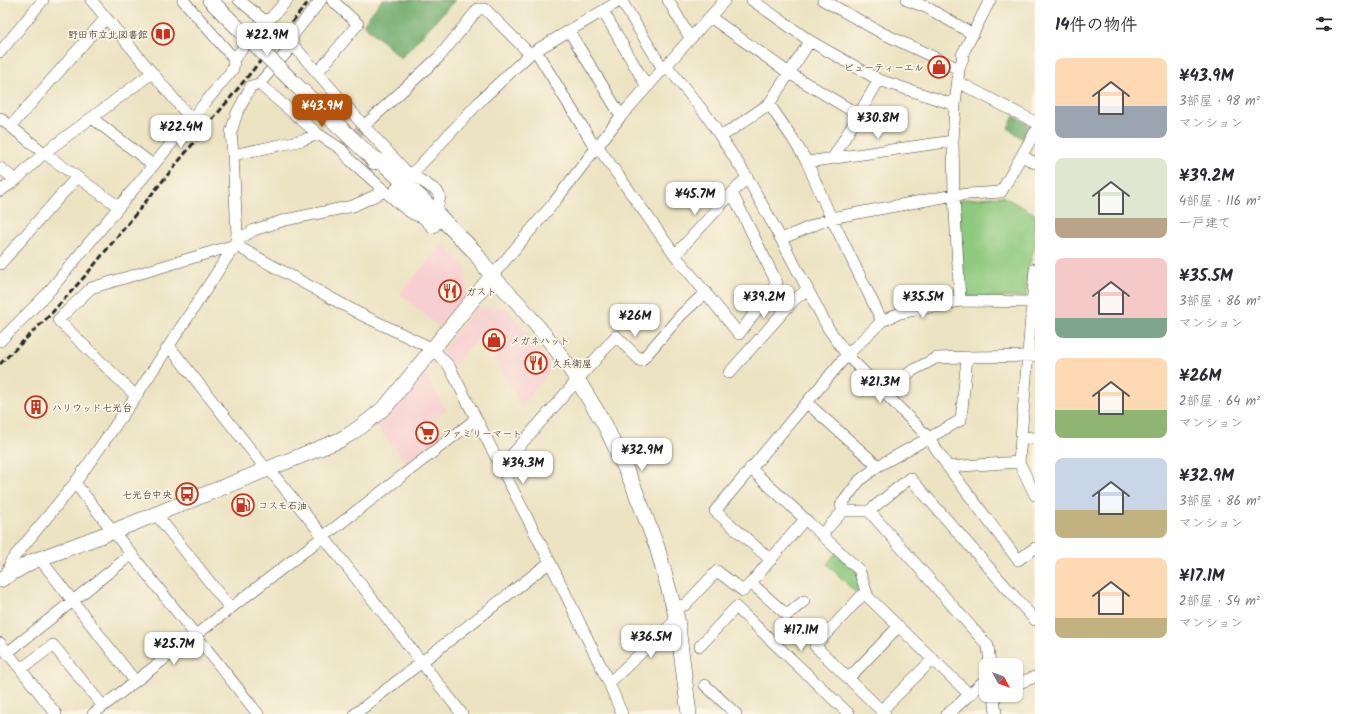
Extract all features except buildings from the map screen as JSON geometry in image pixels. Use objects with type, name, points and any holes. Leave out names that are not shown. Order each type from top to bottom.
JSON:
[{"type":"street","points":[[0,52],[43,0]]},
{"type":"street","points":[[91,0],[105,19],[191,119]]},
{"type":"street","points":[[182,0],[234,59]]},
{"type":"street","points":[[210,0],[369,155],[384,164],[423,200],[431,216],[474,251],[492,276],[537,324],[577,379],[605,426],[633,485],[657,547],[676,613],[688,714]]},
{"type":"street","points":[[240,0],[265,21]]},
{"type":"street","points":[[0,341],[46,295],[233,69],[234,59],[265,21],[272,17],[287,0]]},
{"type":"street","points":[[3,578],[11,561],[75,483],[136,396],[236,243],[237,234],[231,132],[237,113],[251,86],[259,84],[293,45],[293,36],[322,0]]},
{"type":"street","points":[[318,72],[358,24],[332,0]]},
{"type":"street","points":[[411,175],[482,99],[533,53],[621,0],[665,67],[707,116],[747,177],[828,328],[847,355],[929,438],[948,467],[1018,560],[1035,548]]},
{"type":"street","points":[[668,0],[690,38]]},
{"type":"street","points":[[752,0],[810,41],[879,80],[955,106]]},
{"type":"street","points":[[823,0],[882,33],[959,69]]},
{"type":"street","points":[[907,0],[926,8],[973,34]]},
{"type":"street","points":[[960,300],[954,195],[953,141],[955,106],[959,69],[963,58],[962,55],[990,0]]},
{"type":"street","points":[[3,578],[34,562],[340,440],[366,424],[386,405],[433,349],[597,148],[621,116],[710,17],[720,2]]},
{"type":"street","points":[[364,126],[440,56],[478,9],[485,9],[533,53],[597,148],[675,255],[739,334],[777,283],[732,193]]},
{"type":"street","points":[[603,11],[647,87]]},
{"type":"street","points":[[710,17],[789,73],[859,115]]},
{"type":"street","points":[[11,126],[105,19]]},
{"type":"street","points":[[569,31],[621,116]]},
{"type":"street","points":[[721,137],[769,104],[810,41]]},
{"type":"street","points":[[293,45],[405,170],[437,191],[440,197],[431,216]]},
{"type":"street","points":[[0,191],[16,180],[44,153],[152,73]]},
{"type":"street","points":[[833,158],[879,80]]},
{"type":"street","points":[[958,82],[1035,122]]},
{"type":"street","points":[[259,84],[318,134],[340,149],[351,161],[404,208],[413,214],[431,216]]},
{"type":"street","points":[[769,104],[807,162],[831,218],[882,321]]},
{"type":"street","points":[[0,118],[44,153],[119,207]]},
{"type":"street","points":[[92,118],[154,165]]},
{"type":"street","points":[[781,239],[831,218],[954,195],[1001,192],[1035,132]]},
{"type":"street","points":[[233,155],[303,140],[318,134]]},
{"type":"street","points":[[807,162],[953,141]]},
{"type":"street","points":[[1022,156],[1035,163]]},
{"type":"street","points":[[0,168],[16,180]]},
{"type":"street","points":[[0,264],[78,177]]},
{"type":"street","points":[[675,255],[747,177]]},
{"type":"street","points":[[136,396],[58,320],[91,288],[236,243],[254,230],[285,220],[353,206],[385,191]]},
{"type":"street","points":[[236,243],[360,314],[433,349],[449,366],[550,562],[609,683],[618,713]]},
{"type":"street","points":[[1035,269],[1031,356],[1019,462],[1035,495]]},
{"type":"street","points":[[730,374],[795,299],[807,290]]},
{"type":"street","points":[[501,467],[616,336],[641,361],[681,315],[706,292]]},
{"type":"street","points":[[770,560],[714,510],[847,355],[882,321],[900,313],[960,300],[1034,302]]},
{"type":"street","points":[[169,346],[267,469],[323,536],[462,714]]},
{"type":"street","points":[[887,395],[910,372],[936,358],[967,356],[1031,356]]},
{"type":"street","points":[[843,511],[841,505],[860,480],[878,466],[960,420],[967,356]]},
{"type":"street","points":[[807,403],[878,466]]},
{"type":"street","points":[[93,714],[476,418]]},
{"type":"street","points":[[1021,437],[1035,438]]},
{"type":"street","points":[[948,467],[1019,462]]},
{"type":"street","points":[[750,468],[859,570],[868,597],[970,695]]},
{"type":"street","points":[[822,534],[843,511],[869,511],[910,478],[1035,620]]},
{"type":"street","points":[[75,483],[258,714]]},
{"type":"street","points":[[869,511],[988,646],[989,658]]},
{"type":"street","points":[[156,514],[230,608]]},
{"type":"street","points":[[609,683],[717,571],[742,591],[751,583],[805,519]]},
{"type":"street","points":[[22,548],[24,562],[34,562],[72,601],[135,681]]},
{"type":"street","points":[[7,653],[132,554]]},
{"type":"street","points":[[355,714],[550,562]]},
{"type":"street","points":[[751,583],[787,615],[804,601]]},
{"type":"street","points":[[866,591],[815,646],[883,712],[932,660]]},
{"type":"street","points":[[700,646],[736,606],[849,714]]},
{"type":"street","points":[[848,678],[898,626]]},
{"type":"street","points":[[0,643],[56,714]]},
{"type":"street","points":[[20,669],[53,645],[103,706]]},
{"type":"street","points":[[1023,682],[1035,678]]},
{"type":"street","points":[[704,685],[736,714]]},
{"type":"street","points":[[947,714],[979,687]]},
{"type":"street","points":[[995,702],[996,714]]},
{"type":"shaded area","points":[[442,244],[465,266],[468,295],[440,328],[400,294]]},
{"type":"shaded area","points":[[477,307],[507,308],[552,368],[521,407],[482,333],[453,368],[443,353],[443,349]]},
{"type":"shaded area","points":[[423,372],[447,410],[431,422],[444,439],[409,466],[376,426]]},
{"type":"green space","points":[[382,0],[455,0],[401,58],[363,24]]},
{"type":"green space","points":[[1014,116],[1032,126],[1024,140],[1008,128]]},
{"type":"green space","points":[[1002,196],[1035,214],[1035,245],[1028,271],[1026,297],[964,297],[959,200]]},
{"type":"green space","points":[[837,552],[857,571],[863,590],[858,595],[827,564]]},
{"type":"tunnel","points":[[341,149],[364,126]]},
{"type":"railway","points":[[0,364],[48,317],[86,275],[310,0]]},
{"type":"place","name":"野田市立北図書館","points":[[163,34]]},
{"type":"place","name":"ビューティーエル","points":[[939,67]]},
{"type":"place","name":"ガスト","points":[[450,291]]},
{"type":"place","name":"メガネハット","points":[[494,340]]},
{"type":"place","name":"久兵衛屋","points":[[536,363]]},
{"type":"place","name":"ハリウッド七光台","points":[[36,407]]},
{"type":"place","name":"ファミリーマート","points":[[427,433]]},
{"type":"place","name":"七光台中央","points":[[187,494]]},
{"type":"place","name":"コスモ石油","points":[[243,505]]}]
